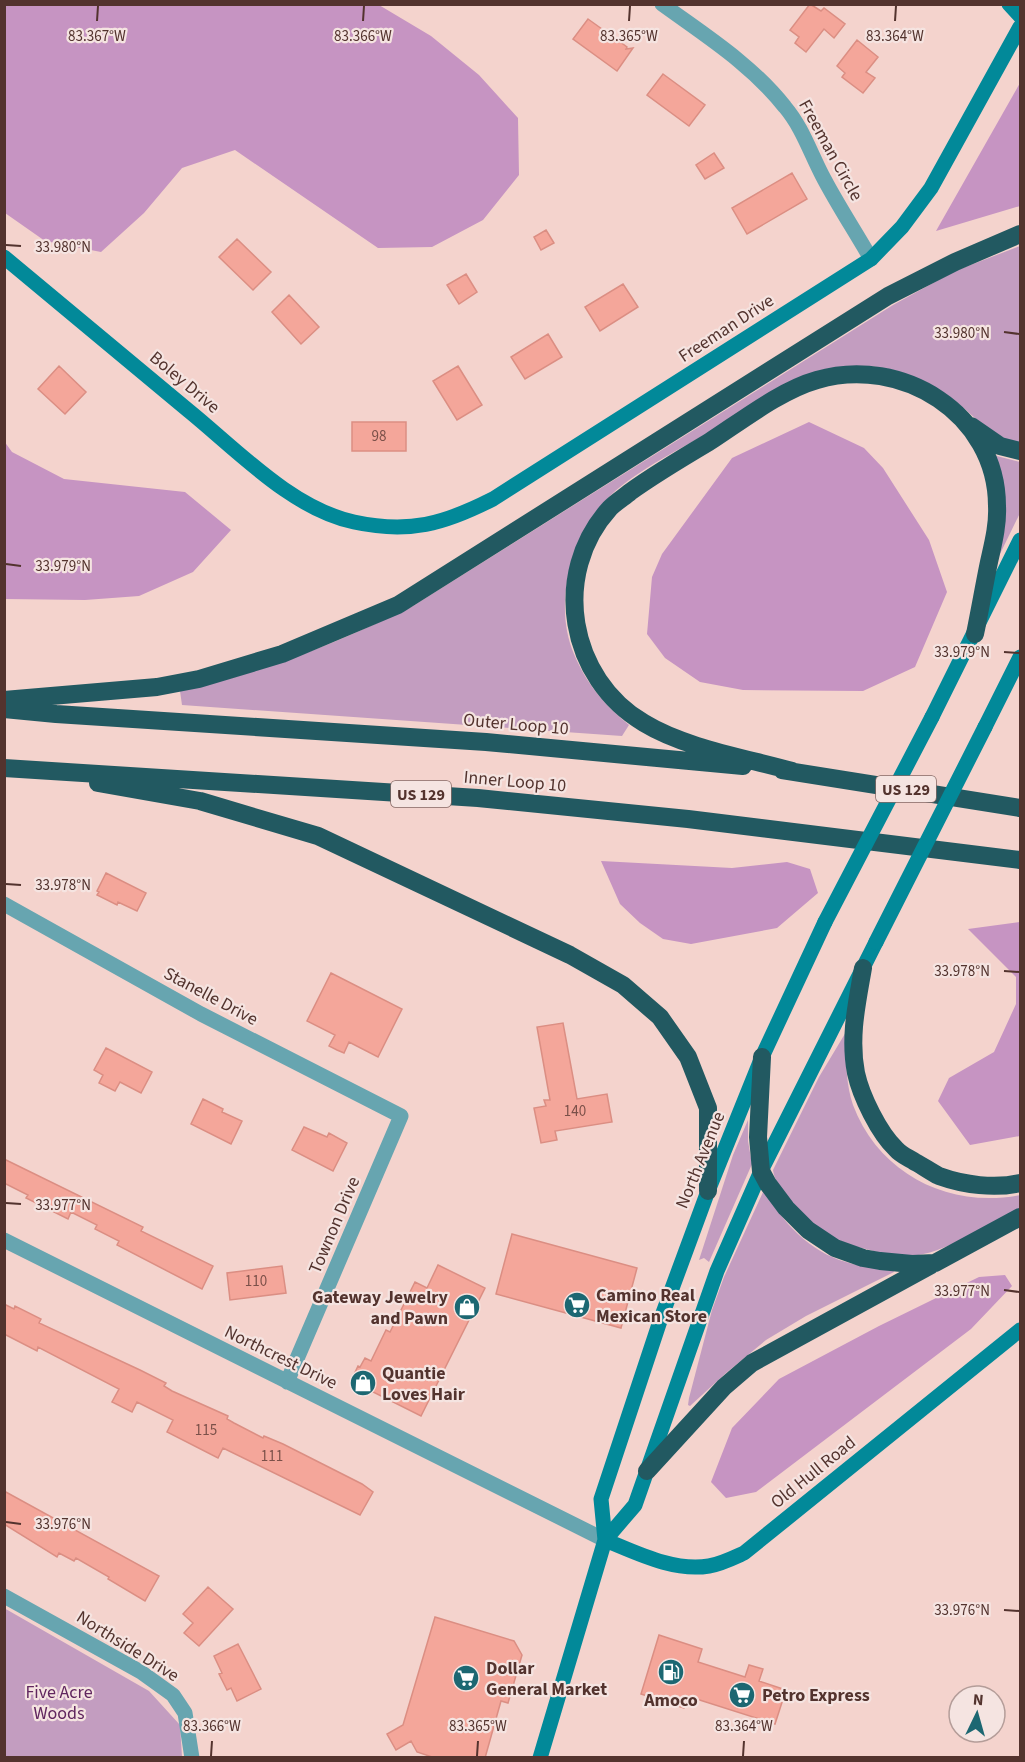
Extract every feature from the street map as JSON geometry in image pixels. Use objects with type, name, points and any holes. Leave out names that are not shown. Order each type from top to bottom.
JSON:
[{"type":"highway","points":[[4,700],[157,687],[199,679],[282,654],[398,605],[888,296],[955,262],[1019,235]]},
{"type":"highway","points":[[792,771],[673,737],[647,725],[610,696],[584,654],[577,633],[574,613],[578,573],[594,529],[611,507],[645,482],[787,393],[814,380],[836,375],[855,375],[882,376],[901,381],[946,402],[973,434],[986,457],[995,484],[997,506],[995,531],[975,634]]},
{"type":"highway","points":[[962,420],[1000,446],[1020,452]]},
{"type":"highway","name":"Outer Loop 10","points":[[4,709],[486,742],[792,771],[1020,808]]},
{"type":"highway","points":[[4,770],[200,801],[318,836],[599,970],[623,985],[660,1017],[688,1057],[708,1108],[708,1191]]},
{"type":"highway","name":"Inner Loop 10","points":[[4,770],[478,798],[688,819],[990,856],[1020,862]]},
{"type":"highway","points":[[863,968],[855,1006],[853,1042],[856,1075],[871,1113],[882,1133],[898,1151],[939,1175],[982,1186],[1011,1186],[1020,1183]]},
{"type":"highway","points":[[762,1057],[758,1137],[762,1171],[768,1184],[786,1208],[808,1230],[835,1248],[863,1258],[880,1261],[912,1264],[935,1263]]},
{"type":"highway","points":[[647,1471],[724,1387],[752,1363],[1020,1217]]},
{"type":"main road","points":[[1009,4],[1020,16]]},
{"type":"main road","name":"Freeman Drive","points":[[351,522],[384,528],[415,526],[443,522],[467,512],[503,493],[871,259],[902,227],[930,188],[1020,27]]},
{"type":"main road","name":"Boley Drive","points":[[4,257],[287,491],[320,510],[351,522]]},
{"type":"main road","name":"North Avenue","points":[[606,1540],[601,1499],[660,1321],[708,1191],[762,1057],[825,922],[975,634],[1020,540]]},
{"type":"main road","name":"North Avenue","points":[[540,1758],[606,1540],[635,1505],[717,1271],[762,1171],[1020,657]]},
{"type":"main road","name":"Old Hull Road","points":[[606,1540],[661,1562],[692,1567],[719,1564],[744,1553],[1020,1330]]},
{"type":"street","name":"Freeman Circle","points":[[662,4],[740,60],[767,85],[787,109],[804,136],[822,176],[871,259]]},
{"type":"street","name":"Stanelle Drive","points":[[4,904],[201,1014],[401,1116]]},
{"type":"street","name":"Townon Drive","points":[[287,1382],[401,1116]]},
{"type":"street","name":"Northcrest Drive","points":[[4,1240],[606,1540]]},
{"type":"street","name":"Northside Drive","points":[[4,1596],[141,1672],[173,1695],[185,1713],[192,1758]]},
{"type":"green space","points":[[1020,246],[1020,444],[999,436],[950,397],[920,379],[885,368],[842,367],[804,377],[769,395],[634,476],[611,495],[597,511],[576,549],[566,591],[565,613],[574,654],[585,675],[604,701],[629,725],[622,736],[182,705],[180,691],[299,656],[413,606],[893,305],[955,271]]},
{"type":"green space","points":[[993,455],[1020,462],[1020,513],[999,556]]},
{"type":"green space","points":[[846,1032],[847,1078],[850,1096],[865,1129],[880,1150],[920,1181],[943,1191],[968,1197],[994,1198],[1020,1195],[1020,1210],[952,1244],[911,1256],[888,1254],[848,1244],[830,1236],[807,1218],[780,1187],[773,1170],[819,1077]]},
{"type":"green space","points":[[748,1120],[748,1141],[752,1164],[709,1262],[704,1258],[699,1260],[733,1155]]},
{"type":"green space","points":[[764,1190],[788,1224],[821,1251],[852,1264],[894,1272],[806,1316],[766,1340],[690,1406],[688,1405],[689,1398],[712,1310],[724,1277]]},
{"type":"green space","name":"Five Acre Woods","points":[[4,1608],[149,1691],[180,1725],[182,1757],[5,1757]]},
{"type":"shaded area","points":[[5,4],[379,5],[431,36],[479,75],[518,118],[519,175],[483,220],[432,247],[378,248],[235,150],[182,168],[144,213],[101,252],[45,241],[5,213]]},
{"type":"shaded area","points":[[1020,83],[1020,206],[936,231]]},
{"type":"shaded area","points":[[809,422],[864,448],[883,468],[929,540],[947,592],[915,667],[863,691],[743,690],[700,682],[665,658],[647,634],[652,577],[662,554],[732,458]]},
{"type":"shaded area","points":[[4,441],[12,452],[64,479],[185,492],[231,530],[193,572],[139,596],[85,600],[5,599]]},
{"type":"shaded area","points":[[601,861],[732,868],[787,862],[810,869],[818,893],[777,928],[691,944],[663,939],[640,923],[620,904]]},
{"type":"shaded area","points":[[1020,922],[1020,1136],[970,1145],[938,1101],[949,1078],[994,1052],[1016,1004],[1016,977],[968,929]]},
{"type":"shaded area","points":[[1005,1275],[1012,1286],[971,1329],[756,1492],[726,1498],[711,1482],[732,1428],[779,1379],[979,1277]]},
{"type":"building","points":[[810,4],[821,11],[824,8],[845,24],[834,38],[824,29],[806,52],[795,43],[799,37],[790,30]]},
{"type":"building","points":[[588,19],[627,47],[626,49],[633,48],[617,71],[573,39]]},
{"type":"building","points":[[857,40],[878,57],[866,72],[875,78],[863,93],[842,77],[845,73],[837,66]]},
{"type":"building","points":[[663,74],[705,105],[689,126],[647,95]]},
{"type":"building","points":[[714,153],[724,168],[705,179],[696,165]]},
{"type":"building","points":[[792,173],[807,199],[747,234],[732,208]]},
{"type":"building","points":[[546,230],[554,243],[541,250],[534,237]]},
{"type":"building","points":[[237,239],[271,272],[253,290],[219,257]]},
{"type":"building","points":[[466,274],[477,292],[459,304],[447,285]]},
{"type":"building","points":[[623,284],[638,307],[600,331],[585,307]]},
{"type":"building","points":[[289,295],[319,327],[301,344],[272,312]]},
{"type":"building","points":[[548,334],[562,357],[525,379],[511,357]]},
{"type":"building","points":[[59,366],[86,392],[65,414],[38,389]]},
{"type":"building","points":[[458,366],[482,405],[457,420],[433,381]]},
{"type":"building","points":[[352,422],[406,422],[406,451],[352,451]]},
{"type":"building","points":[[106,873],[146,893],[137,911],[118,902],[117,905],[97,895]]},
{"type":"building","points":[[331,973],[402,1009],[378,1057],[349,1042],[344,1053],[329,1046],[335,1035],[307,1021]]},
{"type":"building","points":[[563,1023],[577,1099],[607,1094],[612,1122],[555,1131],[557,1140],[541,1143],[534,1108],[546,1106],[544,1100],[550,1100],[537,1027]]},
{"type":"building","points":[[106,1048],[152,1072],[141,1093],[120,1082],[115,1091],[99,1083],[103,1075],[94,1070]]},
{"type":"building","points":[[203,1099],[223,1109],[222,1112],[242,1121],[231,1144],[191,1124]]},
{"type":"building","points":[[304,1127],[327,1137],[329,1133],[347,1143],[333,1171],[292,1150]]},
{"type":"building","points":[[4,1159],[143,1227],[141,1231],[213,1266],[202,1289],[117,1245],[119,1241],[95,1229],[97,1225],[71,1212],[68,1219],[26,1198],[28,1195],[4,1183]]},
{"type":"building","points":[[512,1234],[637,1268],[621,1328],[496,1294]]},
{"type":"building","points":[[438,1265],[485,1288],[421,1416],[351,1381],[358,1366],[360,1367],[365,1358],[371,1361],[386,1330],[390,1332],[415,1282],[427,1288]]},
{"type":"building","points":[[282,1266],[286,1293],[230,1300],[227,1273]]},
{"type":"building","points":[[4,1304],[14,1309],[15,1306],[41,1319],[39,1323],[166,1383],[164,1386],[172,1391],[228,1416],[227,1419],[234,1423],[263,1438],[264,1436],[283,1444],[362,1484],[373,1492],[360,1515],[223,1448],[218,1458],[167,1432],[173,1420],[137,1402],[132,1412],[112,1402],[119,1389],[38,1347],[37,1351],[4,1334]]},
{"type":"building","points":[[4,1491],[159,1576],[145,1601],[76,1558],[74,1561],[59,1553],[57,1557],[4,1524]]},
{"type":"building","points":[[208,1587],[233,1609],[199,1646],[184,1633],[193,1623],[183,1614]]},
{"type":"building","name":"Dollar General Market","points":[[435,1617],[514,1641],[522,1655],[508,1703],[501,1701],[485,1758],[435,1758],[417,1752],[411,1741],[396,1750],[387,1734],[403,1725]]},
{"type":"building","points":[[659,1635],[702,1649],[698,1662],[745,1677],[749,1665],[763,1669],[759,1681],[786,1690],[775,1724],[687,1696],[684,1708],[641,1694]]},
{"type":"building","points":[[238,1644],[261,1689],[237,1701],[231,1688],[227,1690],[214,1656]]},
{"type":"place","name":"Camino Real Mexican Store","points":[[577,1305]]},
{"type":"place","name":"Gateway Jewelry and Pawn","points":[[467,1307]]},
{"type":"place","name":"Quantie Loves Hair","points":[[363,1383]]},
{"type":"place","name":"Amoco","points":[[671,1672]]},
{"type":"place","name":"Dollar General Market","points":[[466,1678]]},
{"type":"place","name":"Petro Express","points":[[742,1695]]}]
